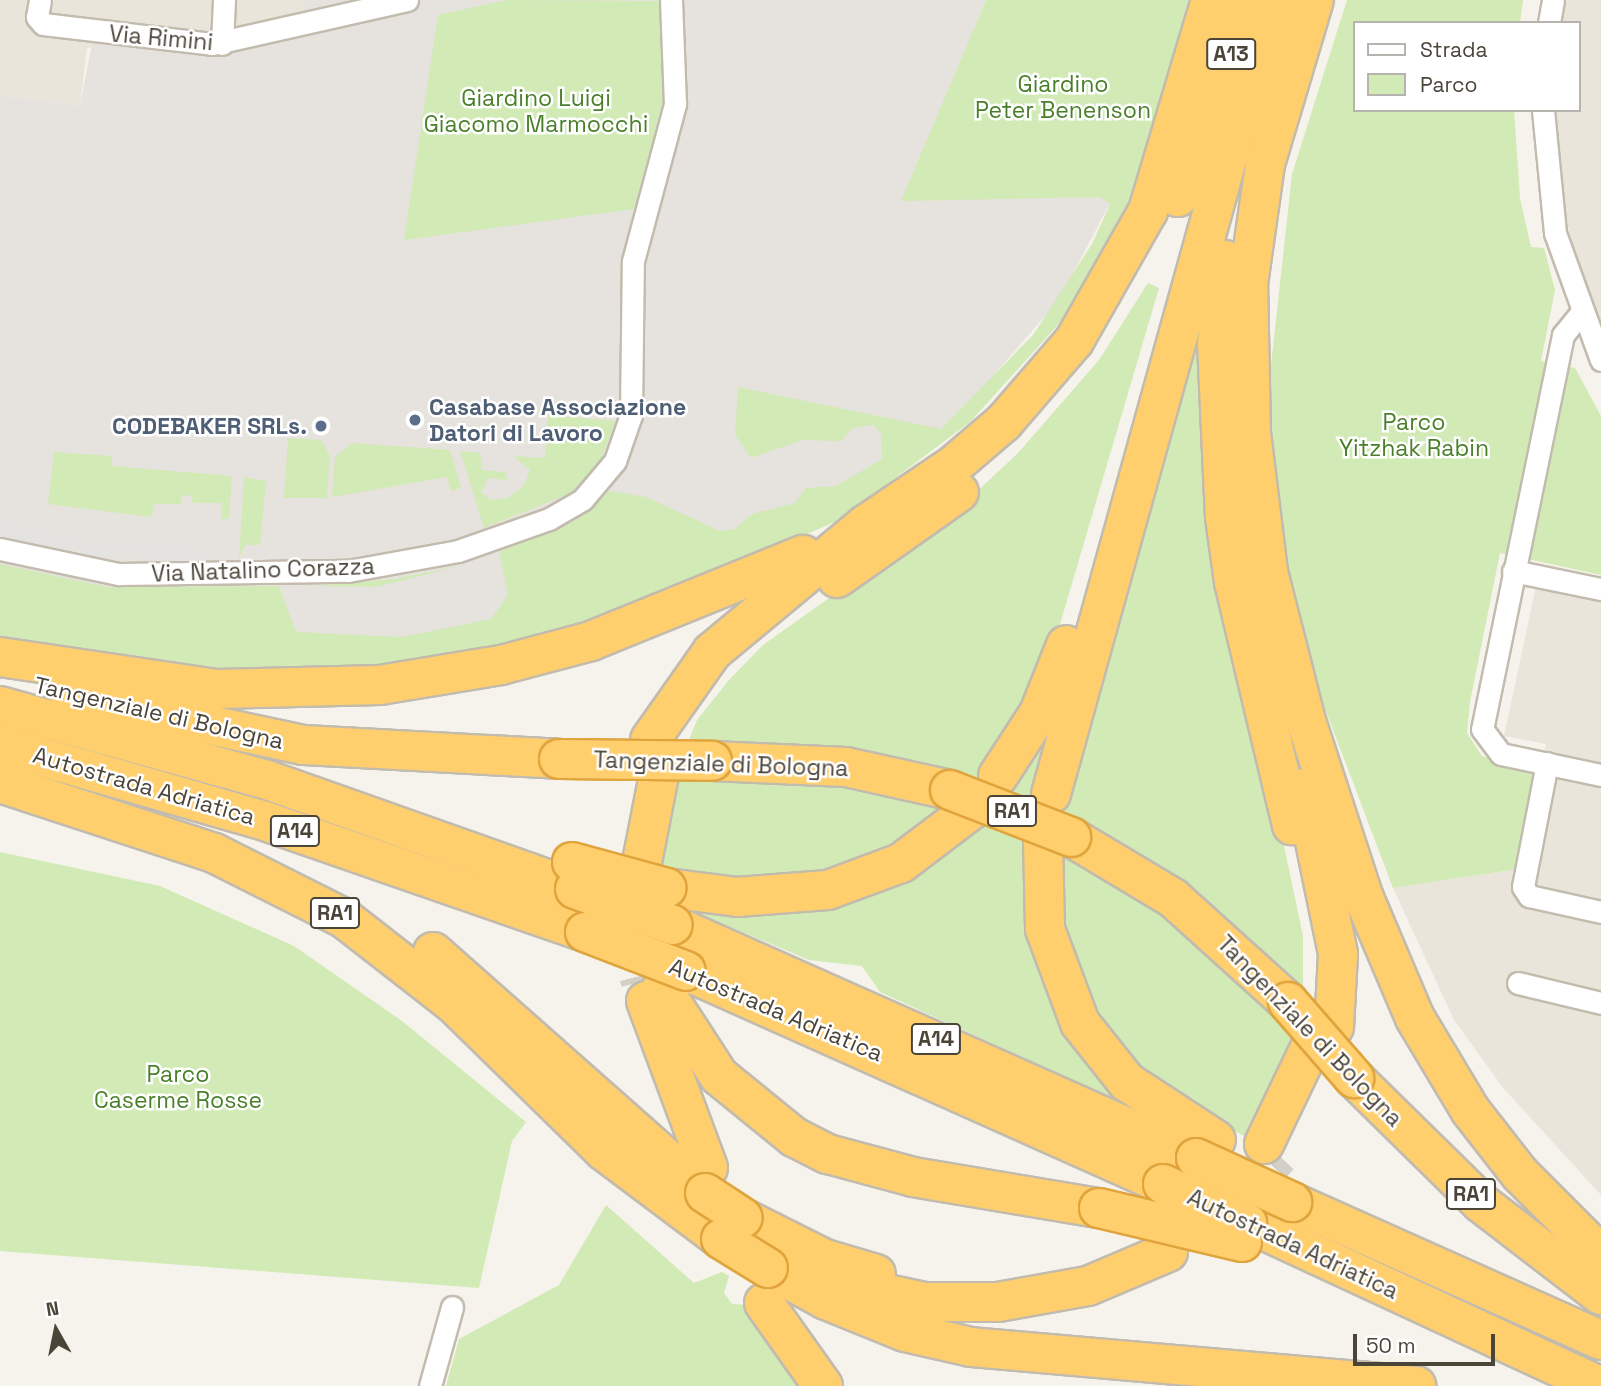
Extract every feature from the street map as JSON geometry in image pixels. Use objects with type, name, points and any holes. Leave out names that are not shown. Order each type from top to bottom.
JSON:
[{"type":"highway","name":"A13","points":[[1216,109],[1246,0]]},
{"type":"highway","points":[[1051,794],[1274,0]]},
{"type":"highway","points":[[1280,0],[1227,243],[1217,343],[1219,435],[1234,582],[1316,935],[1321,1038]]},
{"type":"highway","points":[[1272,1150],[1321,1038],[1339,980],[1332,906],[1247,541],[1238,429],[1248,279],[1265,164],[1314,0]]},
{"type":"highway","points":[[643,873],[655,758],[712,652],[865,526],[994,430],[1074,341],[1148,211],[1208,7]]},
{"type":"highway","points":[[655,758],[741,649],[946,503],[1070,383],[1134,290],[1216,109]]},
{"type":"highway","points":[[998,776],[1039,713],[1062,657],[1216,109]]},
{"type":"highway","points":[[1248,279],[1251,433],[1268,572],[1306,721],[1364,898],[1415,1018],[1470,1110],[1520,1174],[1601,1255]]},
{"type":"highway","points":[[0,657],[217,689],[327,690],[418,680],[538,657],[634,627],[865,526]]},
{"type":"highway","name":"Tangenziale di Bologna","points":[[0,676],[304,745],[559,759],[712,761],[846,767],[960,800],[1057,838],[1183,906],[1321,1038],[1481,1203],[1601,1295]]},
{"type":"highway","name":"Autostrada Adriatica","points":[[0,706],[267,780],[573,875],[673,925],[1206,1149],[1601,1340]]},
{"type":"highway","name":"Autostrada Adriatica","points":[[0,745],[290,829],[585,932],[663,980],[1163,1184],[1251,1235],[1437,1311],[1600,1386]]},
{"type":"highway","points":[[0,756],[230,836],[310,873],[459,973],[729,1230],[823,1386]]},
{"type":"highway","name":"RA1","points":[[0,783],[214,853],[290,887],[401,959],[604,1151],[729,1230],[894,1327],[971,1347],[1416,1386]]},
{"type":"highway","points":[[573,875],[643,873],[737,897],[828,890],[901,863],[960,800]]},
{"type":"highway","points":[[0,808],[62,816],[214,853]]},
{"type":"highway","points":[[1057,838],[1045,929],[1080,1023],[1127,1082],[1206,1149]]},
{"type":"highway","points":[[663,980],[729,1230]]},
{"type":"highway","points":[[663,980],[719,1076],[794,1137],[828,1154],[913,1177],[1251,1235]]},
{"type":"highway","points":[[729,1230],[825,1259],[935,1283],[1046,1276],[1153,1249]]},
{"type":"street","points":[[222,44],[224,0]]},
{"type":"street","name":"Via Rimini","points":[[39,10],[222,44],[407,0]]},
{"type":"street","name":"Via Natalino Corazza","points":[[0,549],[120,574],[348,571],[458,551],[549,519],[583,499],[615,461],[631,415],[633,261],[675,104],[671,0]]},
{"type":"street","points":[[1549,21],[1553,0]]},
{"type":"street","points":[[1543,112],[1555,233],[1580,314],[1601,360]]},
{"type":"street","points":[[1580,314],[1563,335],[1513,571],[1484,738],[1500,754],[1601,775]]},
{"type":"street","points":[[1513,571],[1601,589]]},
{"type":"street","points":[[1547,764],[1523,887],[1530,896],[1601,912]]},
{"type":"street","points":[[1518,983],[1601,1003]]},
{"type":"street","points":[[430,1386],[452,1307]]},
{"type":"shaded area","points":[[0,0],[304,0],[303,36],[247,49],[87,48],[80,105],[0,95]]},
{"type":"shaded area","points":[[304,0],[986,0],[907,189],[1107,195],[1110,203],[1059,300],[966,407],[932,437],[752,549],[380,650],[0,615],[0,95],[80,105],[94,34],[217,51],[302,37]]},
{"type":"shaded area","points":[[1562,0],[1601,0],[1601,332],[1580,277],[1559,189],[1552,112],[1580,112],[1580,21],[1558,21]]},
{"type":"shaded area","points":[[0,520],[97,543],[206,546],[207,561],[65,554],[0,536]]},
{"type":"shaded area","points":[[1536,586],[1601,599],[1601,1195],[1504,1089],[1454,1020],[1393,888],[1517,869],[1546,744],[1504,736]]},
{"type":"green space","name":"Giardino Luigi Giacomo Marmocchi","points":[[507,0],[659,1],[666,89],[634,209],[404,240],[438,15]]},
{"type":"green space","name":"Giardino Peter Benenson","points":[[986,0],[1188,0],[1139,180],[1105,254],[1065,317],[970,422],[839,520],[577,636],[294,682],[0,645],[0,564],[107,587],[279,586],[296,632],[402,637],[491,619],[508,595],[499,552],[576,520],[610,491],[646,497],[720,531],[735,529],[752,514],[795,503],[806,488],[836,486],[882,459],[881,434],[874,425],[853,428],[841,441],[802,440],[751,458],[735,435],[738,387],[941,429],[1033,335],[1092,244],[1110,204],[1100,197],[901,201]]},
{"type":"green space","name":"Parco Yitzhak Rabin","points":[[1347,0],[1523,0],[1520,21],[1352,21],[1352,112],[1514,112],[1520,198],[1531,247],[1544,248],[1555,290],[1541,361],[1575,368],[1601,416],[1601,575],[1500,553],[1470,702],[1467,733],[1482,756],[1526,768],[1541,764],[1517,869],[1393,888],[1310,669],[1277,530],[1266,411],[1292,174]]},
{"type":"green space","points":[[1208,265],[1268,770],[1303,936],[1303,991],[1291,1047],[1246,1137],[1157,1090],[1081,996],[1062,951],[1055,837]]},
{"type":"green space","points":[[1148,283],[1159,288],[1048,665],[983,776],[952,811],[874,861],[756,886],[657,870],[676,772],[697,720],[729,680],[763,645],[971,497],[1018,453],[1099,360]]},
{"type":"green space","points":[[548,415],[616,421],[600,461],[571,493],[484,528],[460,451],[480,453],[482,470],[505,472],[507,480],[488,478],[481,492],[490,500],[507,498],[523,487],[530,470],[513,456],[545,458]]},
{"type":"green space","points":[[288,438],[321,440],[330,456],[327,498],[284,498]]},
{"type":"green space","points":[[352,443],[450,450],[461,488],[451,491],[447,477],[332,497],[335,457]]},
{"type":"green space","points":[[54,452],[112,456],[112,466],[232,476],[229,519],[222,519],[221,503],[193,503],[191,495],[181,496],[181,504],[154,504],[151,517],[48,504]]},
{"type":"green space","points":[[244,477],[266,481],[260,545],[245,545],[239,559]]},
{"type":"green space","points":[[463,565],[376,587],[313,586],[394,579]]},
{"type":"green space","points":[[1052,711],[1033,854],[1133,1108],[880,992],[862,966],[809,960],[673,903],[873,891]]},
{"type":"green space","name":"Parco Caserme Rosse","points":[[0,852],[160,886],[294,946],[402,1021],[526,1122],[512,1141],[479,1288],[0,1251]]},
{"type":"green space","points":[[606,1205],[694,1283],[722,1272],[729,1276],[724,1293],[732,1304],[749,1305],[807,1386],[446,1386],[459,1339],[559,1285]]},
{"type":"tunnel","points":[[625,921],[640,982]]},
{"type":"tunnel","points":[[1233,1207],[1280,1156]]},
{"type":"place","name":"Casabase Associazione Datori di Lavoro","points":[[415,420]]},
{"type":"place","name":"CODEBAKER SRLs.","points":[[321,426]]}]
